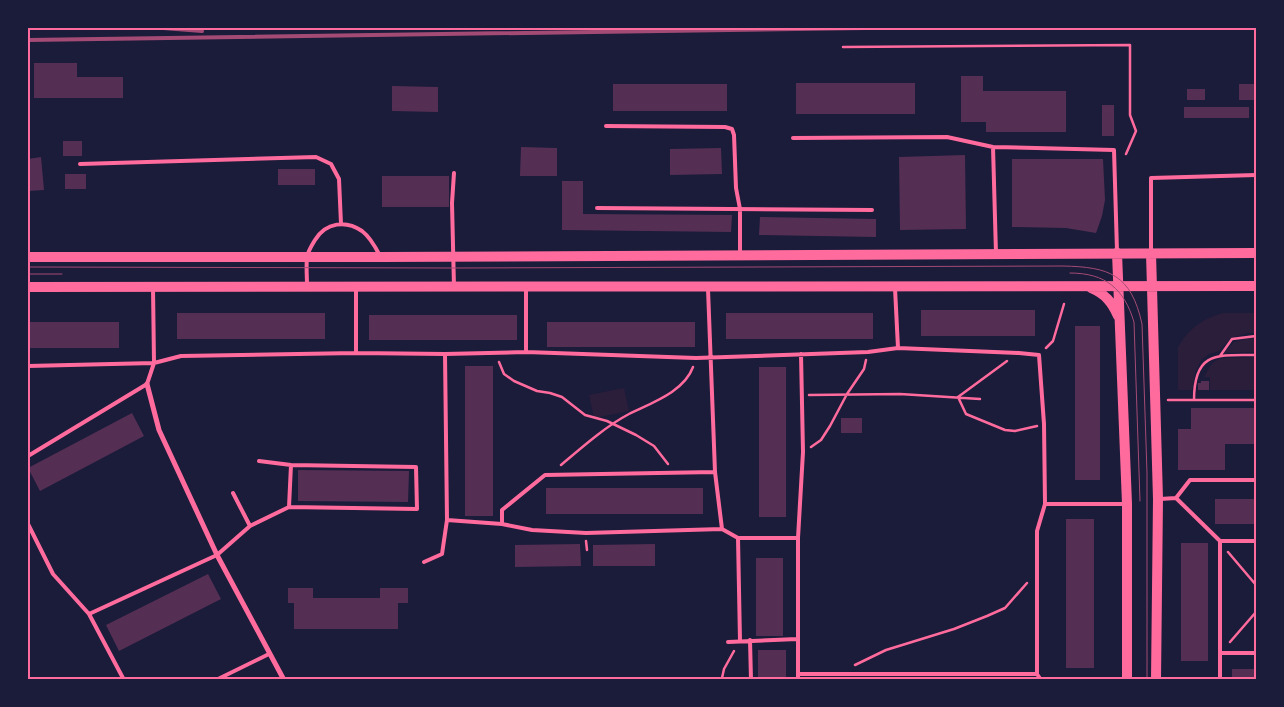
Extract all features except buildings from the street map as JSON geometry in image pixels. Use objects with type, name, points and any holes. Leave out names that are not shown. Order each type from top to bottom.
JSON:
[{"type":"main road","points":[[1118,253],[1127,504],[1127,680]]},
{"type":"main road","points":[[1151,253],[1158,499],[1156,680]]},
{"type":"main road","points":[[28,257],[1256,253]]},
{"type":"main road","points":[[1086,286],[1102,293],[1108,299],[1120,321]]},
{"type":"main road","points":[[28,287],[1256,286]]},
{"type":"street","points":[[147,384],[159,430],[217,555],[284,680]]},
{"type":"lane","points":[[606,126],[725,127],[732,129],[734,135],[736,188],[740,209],[740,255]]},
{"type":"lane","points":[[793,138],[947,137],[993,148],[1114,150],[1118,253]]},
{"type":"lane","points":[[993,148],[996,254]]},
{"type":"lane","points":[[80,164],[316,157],[331,164],[339,179],[341,224]]},
{"type":"lane","points":[[454,173],[452,203],[454,287]]},
{"type":"lane","points":[[1151,253],[1151,178],[1256,175]]},
{"type":"lane","points":[[597,208],[872,210]]},
{"type":"lane","points":[[307,287],[307,257],[309,249],[319,234],[329,226],[341,224],[364,232],[381,257]]},
{"type":"lane","points":[[894,285],[898,348]]},
{"type":"lane","points":[[526,286],[526,352]]},
{"type":"lane","points":[[708,286],[716,472],[722,529]]},
{"type":"lane","points":[[28,456],[147,384],[154,363],[153,287]]},
{"type":"lane","points":[[356,287],[356,352]]},
{"type":"lane","points":[[28,366],[154,363],[181,356],[356,352],[445,354],[526,352],[711,358],[868,352],[898,348],[1019,352],[1039,355],[1044,424],[1045,504],[1037,530],[1037,674],[1041,680]]},
{"type":"lane","points":[[424,562],[442,554],[447,520],[445,354]]},
{"type":"lane","points":[[801,354],[803,452],[798,538],[798,677],[845,674],[1037,674]]},
{"type":"lane","points":[[89,614],[217,555],[250,526],[289,506],[417,509],[416,467],[290,465],[259,461]]},
{"type":"lane","points":[[289,506],[290,465]]},
{"type":"lane","points":[[502,524],[502,510],[546,475],[716,472]]},
{"type":"lane","points":[[1176,498],[1190,480],[1256,480]]},
{"type":"lane","points":[[233,493],[250,526]]},
{"type":"lane","points":[[1158,499],[1176,498],[1220,541],[1256,541]]},
{"type":"lane","points":[[1045,504],[1127,504]]},
{"type":"lane","points":[[447,520],[502,524],[532,530],[586,533],[722,529],[738,538],[798,538]]},
{"type":"lane","points":[[28,524],[53,574],[89,614],[124,680]]},
{"type":"lane","points":[[738,538],[740,641]]},
{"type":"lane","points":[[1220,541],[1220,680]]},
{"type":"lane","points":[[728,642],[797,639]]},
{"type":"lane","points":[[750,640],[751,680]]},
{"type":"lane","points":[[1220,653],[1256,652]]},
{"type":"lane","points":[[216,680],[269,654]]},
{"type":"path","points":[[843,47],[1130,45],[1130,115],[1136,131],[1126,154]]},
{"type":"path","points":[[1039,355],[1053,340],[1064,304]]},
{"type":"path","points":[[1220,356],[1232,339],[1256,336]]},
{"type":"path","points":[[803,452],[821,440],[847,394],[864,369],[868,352]]},
{"type":"path","points":[[958,397],[1019,352]]},
{"type":"path","points":[[496,353],[504,374],[514,381],[537,391],[562,397],[585,415],[614,424],[654,446],[673,469],[684,473]]},
{"type":"path","points":[[1194,400],[1194,385],[1204,363],[1213,357],[1256,355]]},
{"type":"path","points":[[549,475],[614,424],[629,414],[646,408],[689,377],[696,358]]},
{"type":"path","points":[[802,395],[900,394],[980,399]]},
{"type":"path","points":[[958,397],[966,414],[1005,430],[1015,432],[1044,424]]},
{"type":"path","points":[[1173,400],[1256,400]]},
{"type":"path","points":[[1220,541],[1256,585]]},
{"type":"path","points":[[845,674],[853,666],[886,650],[954,629],[1005,608],[1025,584],[1037,577]]},
{"type":"path","points":[[1220,653],[1256,612]]},
{"type":"path","points":[[702,680],[722,679],[724,669],[740,641]]},
{"type":"shaded area","points":[[1223,313],[1256,313],[1256,333],[1248,333],[1231,338],[1219,351],[1209,354],[1201,360],[1195,373],[1192,390],[1178,390],[1178,347],[1186,335],[1197,325]]},
{"type":"shaded area","points":[[1256,338],[1256,352],[1224,353],[1234,342]]},
{"type":"shaded area","points":[[1256,357],[1256,390],[1210,390],[1210,377],[1204,377],[1212,363],[1224,358]]},
{"type":"shaded area","points":[[624,388],[629,411],[594,418],[589,395]]},
{"type":"tram line","points":[[28,267],[1063,266],[1093,268],[1105,272],[1116,277],[1124,284],[1137,307],[1142,324],[1147,473],[1147,680]]},
{"type":"tram line","points":[[1070,273],[1094,276],[1112,285],[1125,300],[1134,322],[1140,501]]},
{"type":"tram line","points":[[28,274],[62,274]]},
{"type":"railway","points":[[163,28],[202,31]]},
{"type":"railway","points":[[28,40],[866,28]]}]
